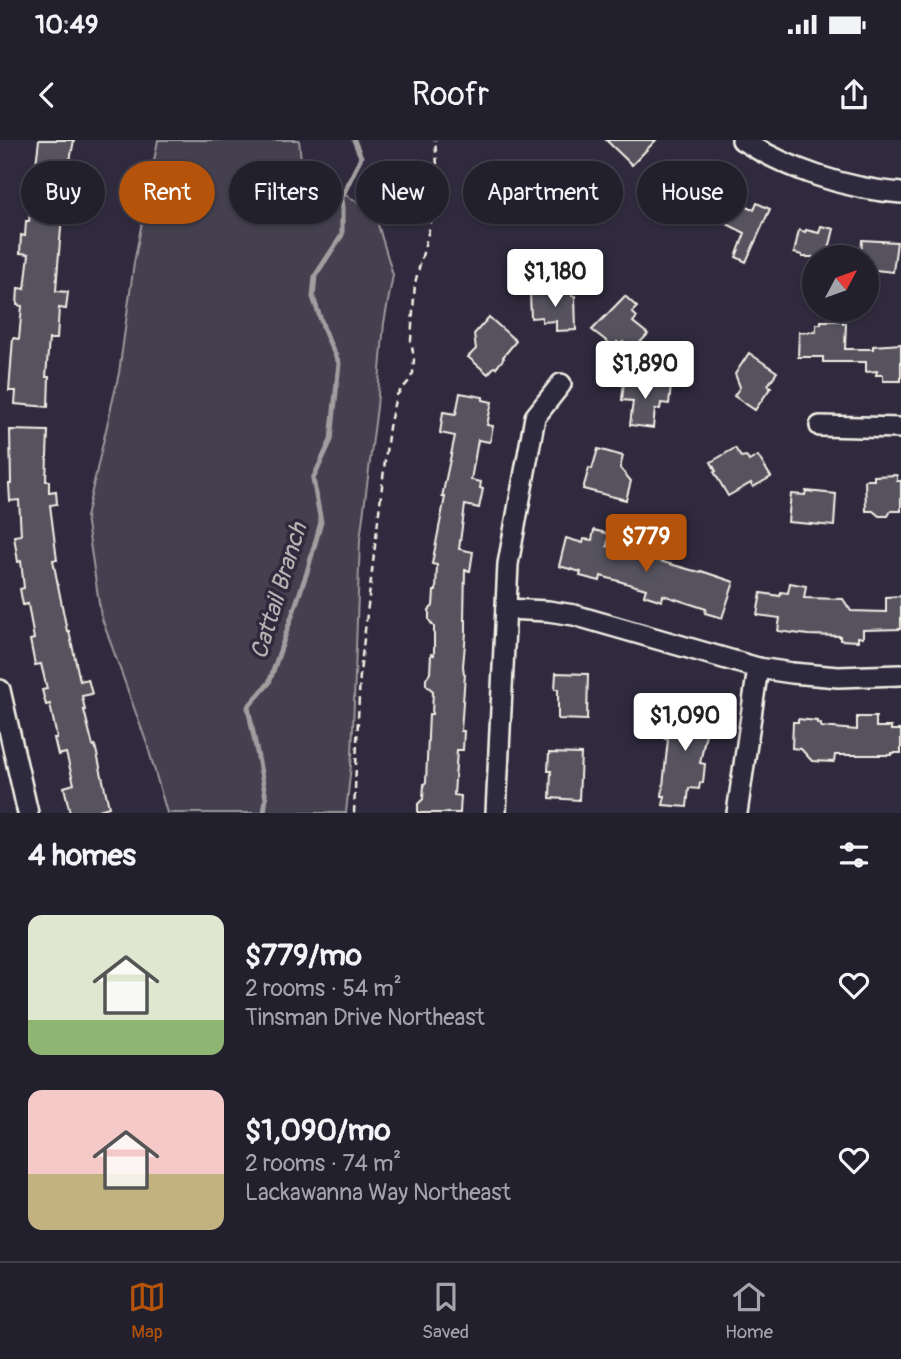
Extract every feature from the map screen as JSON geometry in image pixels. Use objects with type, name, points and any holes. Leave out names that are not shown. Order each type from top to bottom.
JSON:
[{"type":"street","points":[[747,141],[816,175],[855,186],[901,193]]},
{"type":"street","points":[[496,813],[508,564],[535,417],[561,384]]},
{"type":"street","points":[[820,426],[901,428]]},
{"type":"street","points":[[506,609],[575,615],[758,668],[838,677],[901,674]]},
{"type":"street","points":[[737,813],[758,668]]},
{"type":"street","points":[[0,690],[28,813]]},
{"type":"path","points":[[354,813],[360,673],[389,428],[396,396],[413,373],[411,340],[415,283],[436,203],[438,177],[435,140]]},
{"type":"shaded area","points":[[158,140],[299,140],[301,161],[229,161],[229,224],[342,224],[342,193],[356,201],[356,224],[378,224],[393,275],[384,323],[377,407],[360,540],[352,755],[346,813],[167,813],[147,744],[101,616],[86,517],[119,373],[142,224],[215,224],[215,161],[154,161]]},
{"type":"building","points":[[39,140],[74,140],[70,161],[36,161]]},
{"type":"building","points":[[606,140],[656,140],[632,165]]},
{"type":"building","points":[[757,203],[770,209],[746,262],[736,257],[745,233],[727,224],[747,224],[747,207],[754,210]]},
{"type":"building","points":[[26,224],[61,224],[56,291],[68,292],[66,309],[59,308],[57,339],[49,339],[46,377],[49,377],[48,407],[15,404],[16,391],[9,391],[13,338],[19,339],[22,306],[17,305],[18,288],[25,289],[29,254],[20,253],[21,235],[25,236]]},
{"type":"building","points":[[821,226],[834,229],[830,245],[802,245],[802,255],[794,253],[799,230],[819,233]]},
{"type":"building","points":[[862,240],[897,242],[893,272],[879,270],[879,245],[862,245]]},
{"type":"building","points":[[572,292],[572,296],[575,296],[576,330],[556,331],[556,321],[542,322],[542,317],[531,318],[530,294]]},
{"type":"building","points":[[625,296],[637,307],[632,312],[637,317],[633,322],[648,334],[632,351],[623,342],[620,345],[617,342],[613,346],[592,330]]},
{"type":"building","points":[[489,317],[516,341],[496,368],[488,374],[468,357],[476,349],[474,334]]},
{"type":"building","points":[[846,323],[845,349],[873,349],[873,346],[901,344],[901,381],[883,381],[883,375],[876,375],[877,371],[866,372],[866,362],[823,362],[823,357],[798,357],[799,332],[816,332],[816,324]]},
{"type":"building","points":[[749,353],[777,372],[768,385],[771,387],[755,410],[734,396],[740,387],[735,374]]},
{"type":"building","points":[[624,381],[671,386],[669,404],[661,403],[660,409],[655,409],[653,428],[630,425],[633,401],[622,400]]},
{"type":"building","points":[[460,393],[483,397],[483,400],[492,402],[487,425],[493,426],[490,442],[478,440],[471,480],[481,482],[480,488],[483,489],[479,508],[465,505],[459,549],[473,552],[470,571],[465,570],[465,674],[461,731],[464,731],[463,750],[457,750],[454,795],[461,796],[460,813],[418,813],[418,804],[423,799],[426,782],[429,714],[432,714],[433,691],[426,685],[426,679],[430,673],[431,654],[434,655],[434,627],[429,620],[429,610],[433,606],[436,591],[437,565],[432,564],[455,436],[440,433],[443,412],[456,414]]},
{"type":"building","points":[[10,430],[48,431],[46,481],[49,481],[49,492],[56,491],[57,504],[50,505],[57,560],[53,560],[80,681],[88,679],[92,694],[82,696],[84,710],[109,807],[99,810],[99,813],[70,813],[64,787],[74,784],[66,753],[58,755],[50,704],[46,705],[42,690],[47,689],[41,664],[35,665],[30,640],[34,639],[28,604],[23,605],[20,589],[24,588],[21,561],[18,562],[14,536],[21,535],[19,500],[10,501]]},
{"type":"building","points":[[735,448],[741,457],[746,456],[749,461],[758,456],[771,477],[753,487],[751,483],[728,496],[711,462]]},
{"type":"building","points":[[598,449],[623,456],[620,468],[631,481],[626,500],[583,489]]},
{"type":"building","points":[[897,475],[897,481],[901,481],[901,511],[891,511],[888,516],[879,516],[873,511],[866,511],[865,480],[874,480],[874,476]]},
{"type":"building","points":[[806,491],[836,494],[834,526],[788,522],[791,494],[805,495]]},
{"type":"building","points":[[594,530],[610,534],[607,546],[734,582],[722,618],[705,613],[706,609],[663,595],[662,601],[644,595],[646,589],[601,576],[600,581],[580,576],[581,572],[559,566],[566,538],[583,543],[584,539],[592,540]]},
{"type":"building","points":[[790,583],[806,586],[804,598],[843,599],[851,611],[886,612],[886,597],[901,596],[901,629],[863,630],[863,638],[858,637],[858,641],[840,640],[840,636],[778,631],[780,618],[757,615],[761,593],[780,596],[781,592],[788,593]]},
{"type":"building","points":[[556,673],[588,674],[587,720],[558,719]]},
{"type":"building","points":[[687,699],[712,703],[700,763],[705,764],[703,783],[700,783],[699,789],[689,788],[687,807],[663,805],[668,720],[671,721],[685,710]]},
{"type":"building","points":[[857,717],[876,717],[876,727],[901,730],[901,753],[835,755],[834,762],[812,761],[801,749],[792,748],[793,722],[798,722],[798,719],[817,721],[821,727],[857,730]]},
{"type":"building","points":[[549,753],[581,754],[579,800],[550,798]]},
{"type":"waterway","name":"Cattail Branch","points":[[264,813],[266,798],[248,707],[269,683],[321,522],[313,479],[331,440],[339,363],[313,297],[315,276],[342,235],[342,197],[361,157],[354,140]]}]
